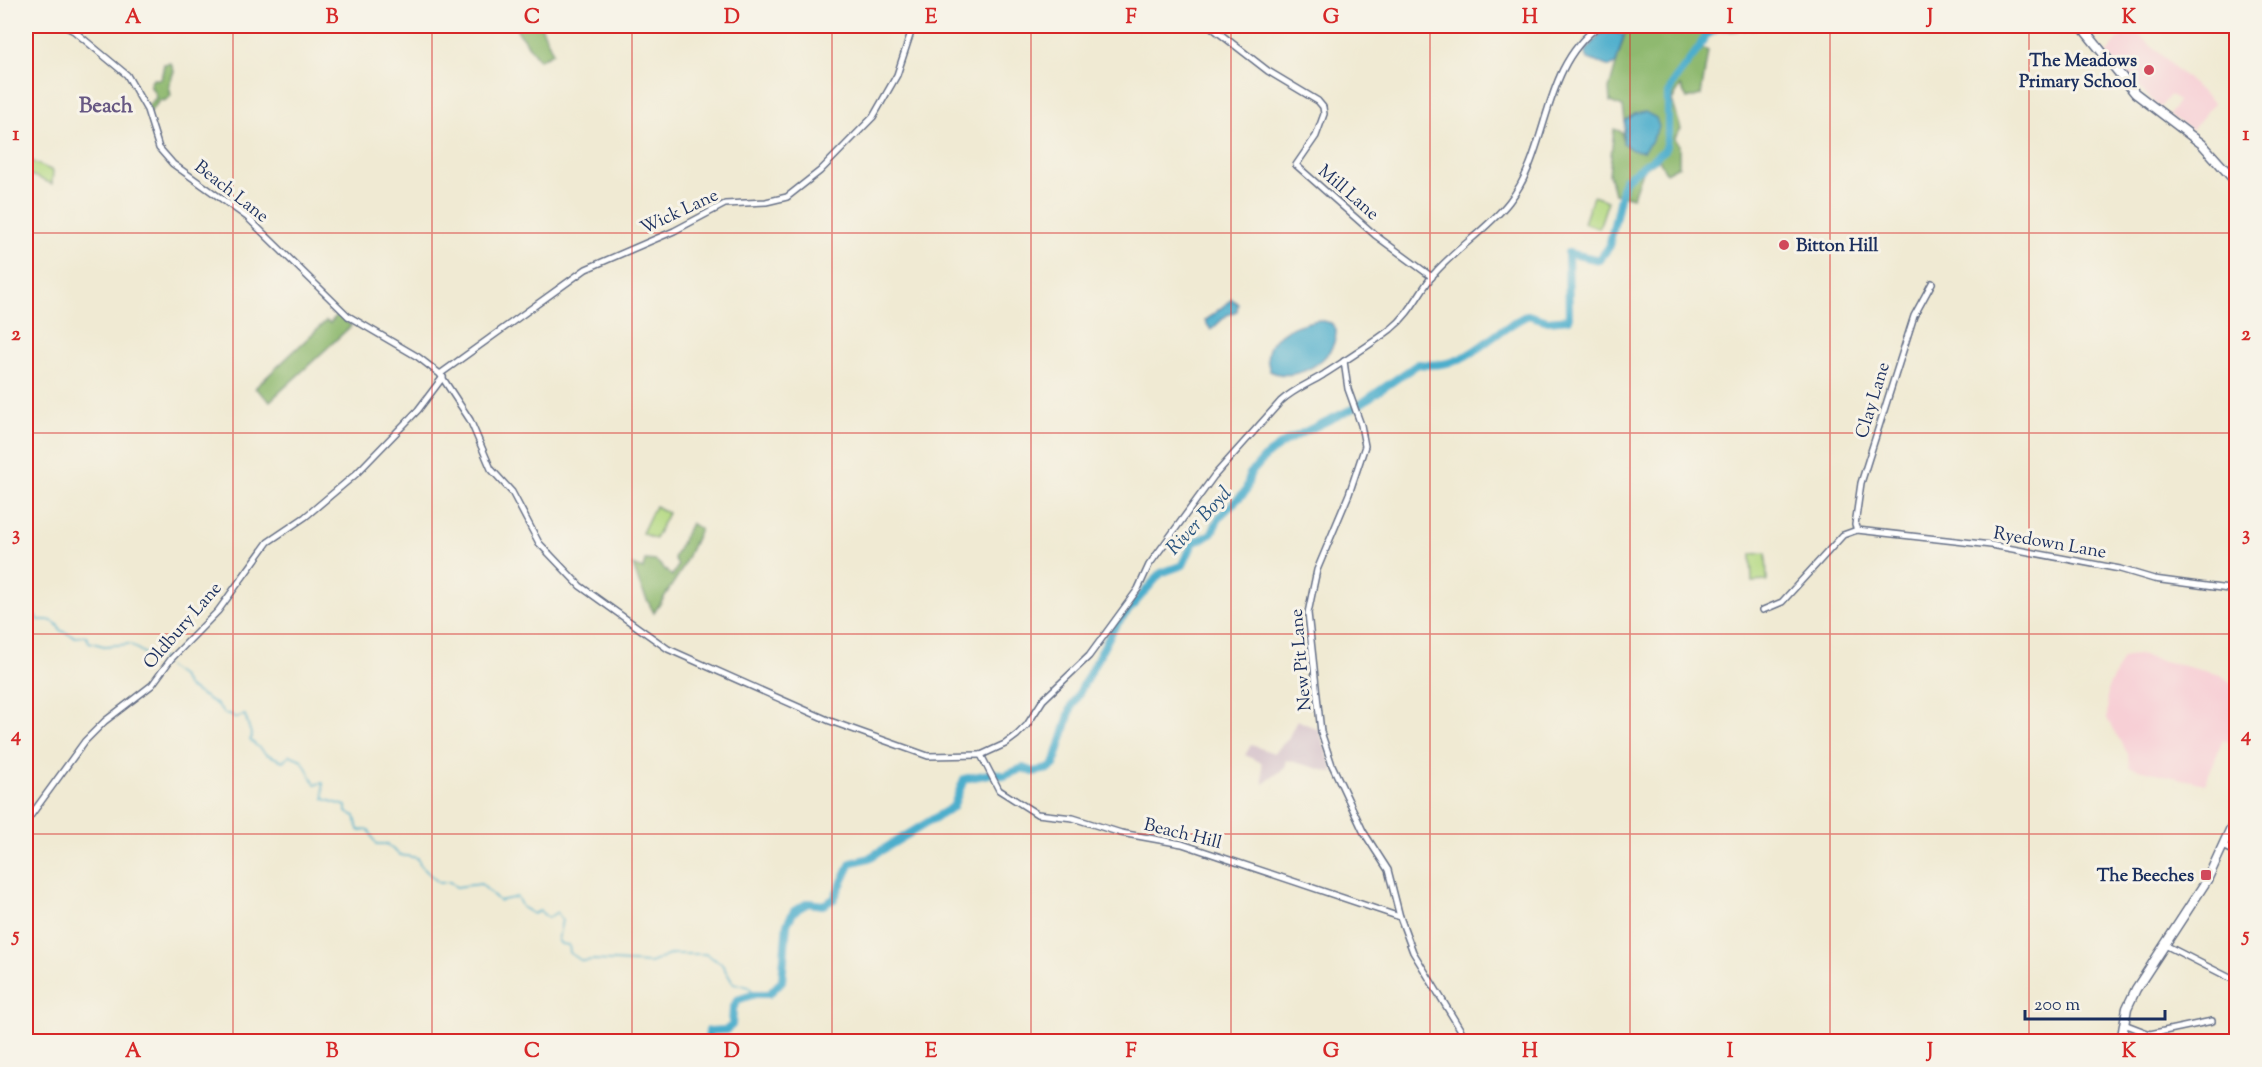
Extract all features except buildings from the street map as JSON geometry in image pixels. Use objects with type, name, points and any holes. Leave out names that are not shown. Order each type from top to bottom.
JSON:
[{"type":"main road","points":[[2081,26],[2135,93],[2202,144],[2236,182]]},
{"type":"main road","points":[[2121,1041],[2124,1024],[2136,989],[2195,900],[2236,817]]},
{"type":"street","name":"Beach Lane","points":[[64,26],[74,31],[128,75],[147,110],[159,148],[173,164],[247,217],[348,316],[418,357],[442,375]]},
{"type":"street","name":"Wick Lane","points":[[442,375],[586,269],[674,231],[726,204],[766,202],[787,197],[820,171],[873,117],[897,75],[913,26]]},
{"type":"street","name":"Mill Lane","points":[[1210,26],[1268,71],[1323,107],[1322,123],[1296,165],[1375,234],[1432,277]]},
{"type":"street","points":[[442,375],[470,420],[491,469],[512,492],[547,554],[580,586],[626,617],[658,643],[781,700],[905,749],[943,758],[967,754],[981,755],[1005,744],[1017,735],[1047,696],[1089,656],[1138,589],[1149,565],[1214,476],[1281,401],[1406,316],[1432,277],[1496,218],[1519,189],[1559,81],[1578,44],[1599,26]]},
{"type":"street","name":"Clay Lane","points":[[1857,530],[1855,525],[1861,483],[1914,316],[1932,283]]},
{"type":"street","name":"New Pit Lane","points":[[1344,360],[1351,403],[1365,438],[1362,461],[1317,570],[1309,600],[1309,623],[1321,732],[1356,817],[1388,870],[1400,917],[1418,962],[1468,1041]]},
{"type":"street","name":"Oldbury Lane","points":[[26,822],[96,729],[148,689],[162,669],[218,611],[268,542],[305,518],[356,474],[411,417],[442,375]]},
{"type":"street","points":[[1763,610],[1782,602],[1844,536],[1857,530]]},
{"type":"street","name":"Ryedown Lane","points":[[1857,530],[1991,545],[2120,569],[2154,579],[2236,590]]},
{"type":"street","name":"Beach Hill","points":[[981,755],[999,790],[1037,814],[1073,818],[1121,833],[1182,844],[1400,917]]},
{"type":"street","points":[[2223,846],[2236,852]]},
{"type":"street","points":[[2165,945],[2236,978]]},
{"type":"street","points":[[2124,1024],[2150,1034],[2204,1019],[2211,1021]]},
{"type":"shaded area","name":"The Meadows Primary School","points":[[2129,26],[2214,103],[2192,130],[2169,115],[2178,101],[2170,95],[2160,108],[2106,54]]},
{"type":"shaded area","points":[[2138,655],[2221,675],[2236,687],[2236,745],[2223,740],[2205,784],[2129,767],[2128,754],[2107,719],[2108,688],[2123,658]]},
{"type":"shaded area","points":[[1297,720],[1319,730],[1334,773],[1287,760],[1285,768],[1263,784],[1262,763],[1245,755],[1251,745],[1274,753],[1288,739]]},
{"type":"green space","points":[[514,26],[541,26],[553,53],[539,60]]},
{"type":"green space","points":[[1627,26],[1780,26],[1731,31],[1718,28],[1705,36],[1700,47],[1708,51],[1701,95],[1687,99],[1681,86],[1672,100],[1681,129],[1674,138],[1679,145],[1679,166],[1666,173],[1659,159],[1642,171],[1633,197],[1614,194],[1609,174],[1614,129],[1622,132],[1623,143],[1632,150],[1643,151],[1635,114],[1625,121],[1623,107],[1610,102],[1609,89]]},
{"type":"green space","points":[[171,63],[174,71],[169,85],[171,96],[164,101],[160,100],[149,113],[147,106],[156,98],[151,82],[153,79],[161,79],[164,64]]},
{"type":"green space","points":[[26,159],[53,171],[52,184],[26,173]]},
{"type":"green space","points":[[1593,196],[1608,201],[1599,228],[1584,223]]},
{"type":"green space","points":[[338,314],[351,326],[270,401],[255,388],[326,321],[330,323]]},
{"type":"green space","points":[[655,506],[668,513],[655,539],[642,533]]},
{"type":"green space","points":[[691,523],[700,529],[681,571],[654,613],[641,588],[633,565],[643,569],[645,560],[656,561],[672,576],[678,566],[674,558]]},
{"type":"green space","points":[[1766,553],[1767,581],[1752,582],[1751,554]]},
{"type":"water","points":[[1605,29],[1624,35],[1616,63],[1610,67],[1588,59],[1585,52]]},
{"type":"water","points":[[1645,112],[1656,118],[1659,127],[1643,151],[1632,150],[1623,143],[1625,121],[1635,114]]},
{"type":"water","points":[[1232,299],[1238,304],[1237,311],[1227,315],[1211,330],[1205,321]]},
{"type":"water","points":[[1318,320],[1331,323],[1336,329],[1335,340],[1323,359],[1314,366],[1292,374],[1270,371],[1269,350],[1279,335],[1297,325]]},
{"type":"waterway","name":"River Boyd","points":[[708,1042],[709,1031],[726,1030],[732,1025],[733,1009],[737,1000],[755,994],[769,994],[782,981],[787,924],[794,911],[808,903],[823,905],[834,899],[851,863],[869,858],[953,807],[964,779],[994,773],[1004,776],[1023,768],[1033,772],[1048,769],[1054,765],[1071,708],[1115,626],[1161,573],[1183,565],[1193,543],[1211,534],[1220,516],[1246,491],[1250,474],[1268,454],[1288,440],[1356,407],[1418,364],[1436,365],[1464,357],[1528,315],[1548,321],[1569,319],[1568,253],[1599,260],[1609,247],[1624,180],[1665,150],[1668,133],[1668,95],[1674,81],[1699,48],[1705,36],[1718,28],[1735,26]]},
{"type":"waterway","points":[[26,602],[31,603],[30,612],[38,620],[54,622],[60,630],[75,637],[86,636],[89,642],[104,646],[130,644],[148,656],[155,652],[166,663]]},
{"type":"waterway","points":[[168,667],[181,676],[187,686],[216,704],[225,714],[231,714],[234,718],[245,715],[252,737],[250,740],[266,754],[283,761],[290,755],[302,760],[315,784],[323,783],[324,799],[346,806],[346,812],[355,816],[358,830],[369,830],[376,844],[386,844],[400,855],[418,858],[420,865],[439,883],[450,882],[456,887],[481,884],[499,901],[517,897],[522,907],[533,914],[540,911],[548,918],[557,912],[562,920],[558,940],[561,944],[569,945],[570,953],[582,961],[650,963],[672,954],[705,954],[721,963],[733,983],[749,987],[755,994]]},
{"type":"place","name":"The Meadows Primary School","points":[[2149,70]]},
{"type":"place","name":"Bitton Hill","points":[[1784,245]]},
{"type":"place","name":"The Beeches","points":[[2206,875]]},
{"type":"district","name":"Beach","points":[[106,105]]}]
